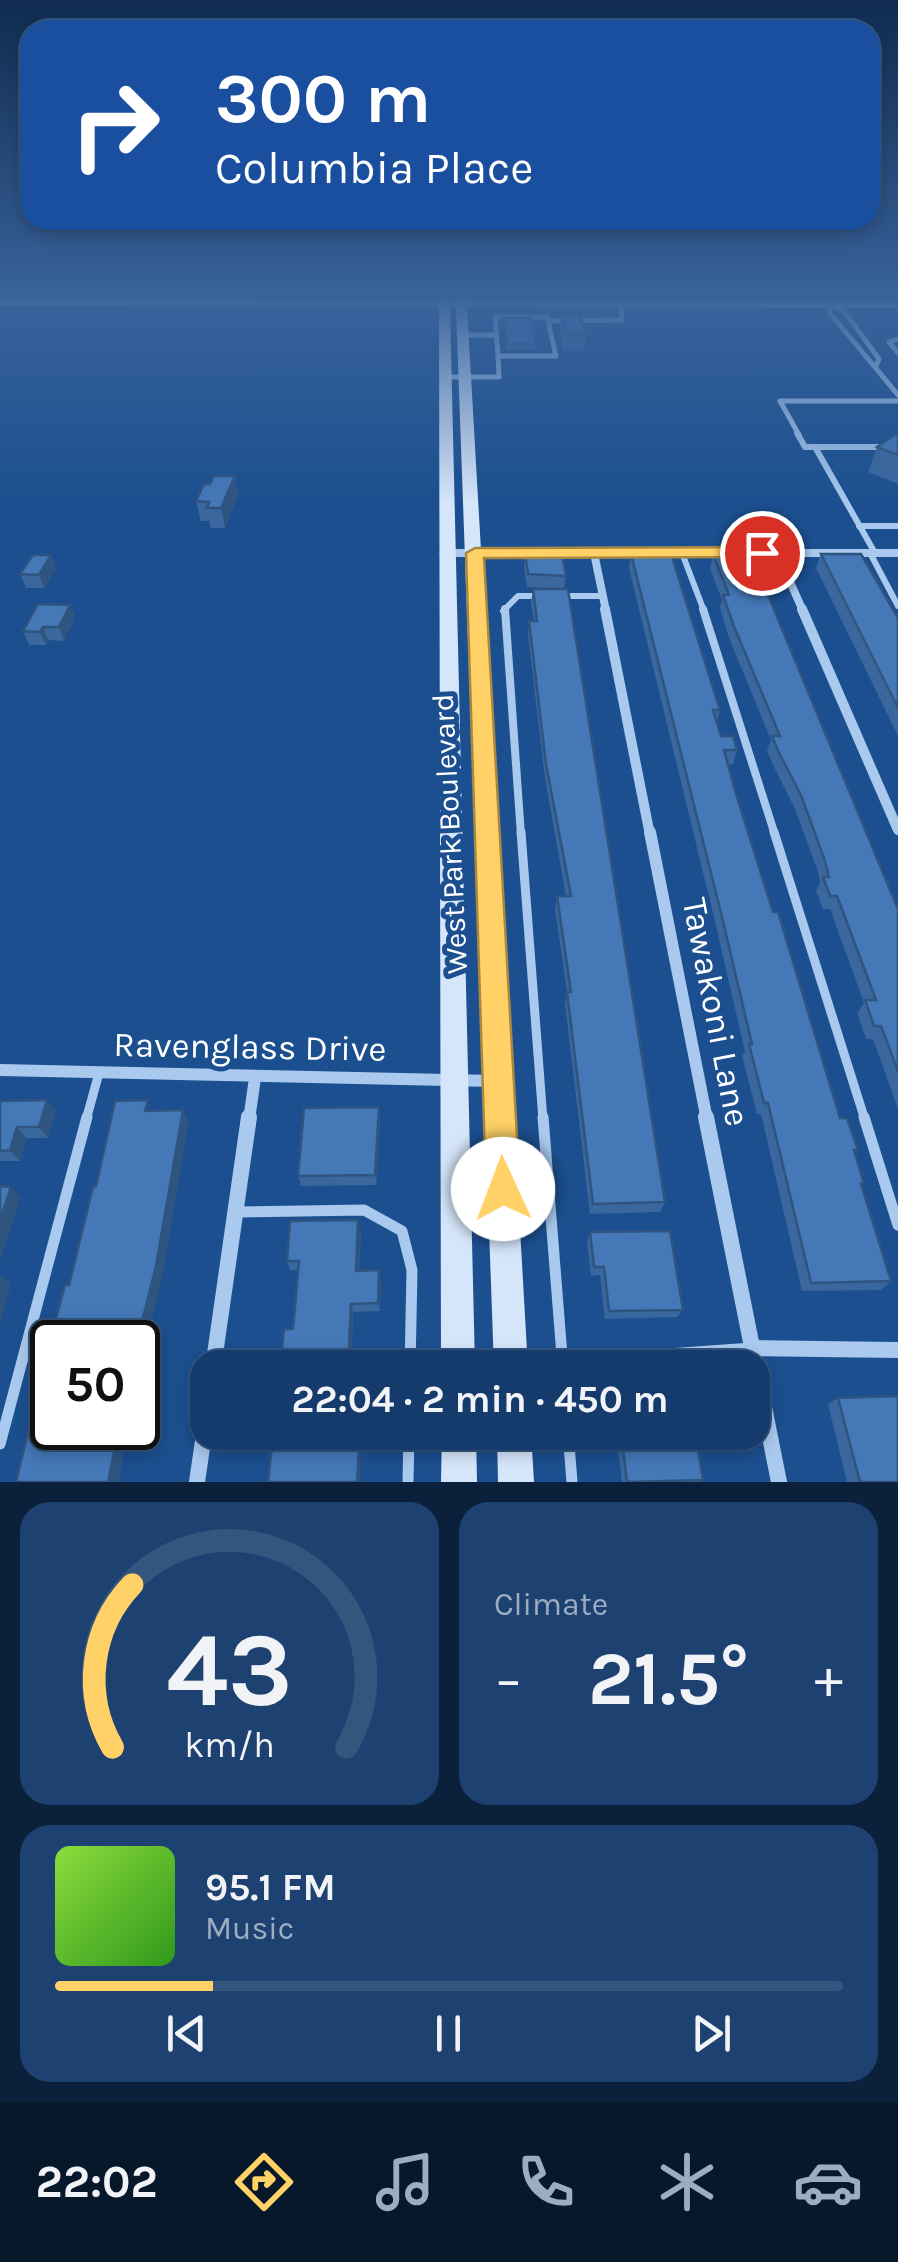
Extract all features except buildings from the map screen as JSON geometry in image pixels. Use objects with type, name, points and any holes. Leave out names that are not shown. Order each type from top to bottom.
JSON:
[{"type":"main road","name":"West Park Boulevard","points":[[454,365],[475,553],[510,1350]]},
{"type":"main road","name":"West Park Boulevard","points":[[458,365],[446,553],[458,1350]]},
{"type":"main road","points":[[459,1450],[459,1482]]},
{"type":"main road","points":[[515,1450],[516,1482]]},
{"type":"street","points":[[446,553],[786,556],[898,552]]},
{"type":"street","name":"Tawakoni Lane","points":[[594,553],[779,1482]]},
{"type":"street","points":[[786,556],[898,830]]},
{"type":"street","name":"Ravenglass Drive","points":[[0,1070],[498,1082]]},
{"type":"street","points":[[216,1350],[254,1078]]},
{"type":"street","points":[[752,1348],[898,1350]]},
{"type":"street","points":[[197,1482],[202,1450]]},
{"type":"lane","points":[[456,377],[498,377],[497,365]]},
{"type":"lane","points":[[876,366],[898,398]]},
{"type":"lane","points":[[898,398],[780,401],[805,447],[898,447]]},
{"type":"lane","points":[[815,447],[898,606]]},
{"type":"lane","points":[[859,526],[898,526]]},
{"type":"lane","points":[[682,553],[706,615],[898,1226]]},
{"type":"lane","points":[[561,1350],[502,611],[518,596],[602,596]]},
{"type":"lane","points":[[0,1444],[99,1073]]},
{"type":"lane","points":[[236,1212],[364,1210],[402,1232],[412,1270],[410,1350]]},
{"type":"lane","points":[[724,1350],[752,1348]]},
{"type":"lane","points":[[408,1482],[409,1450]]},
{"type":"lane","points":[[569,1450],[572,1482]]},
{"type":"route","points":[[503,1189],[475,553],[762,553]]}]
